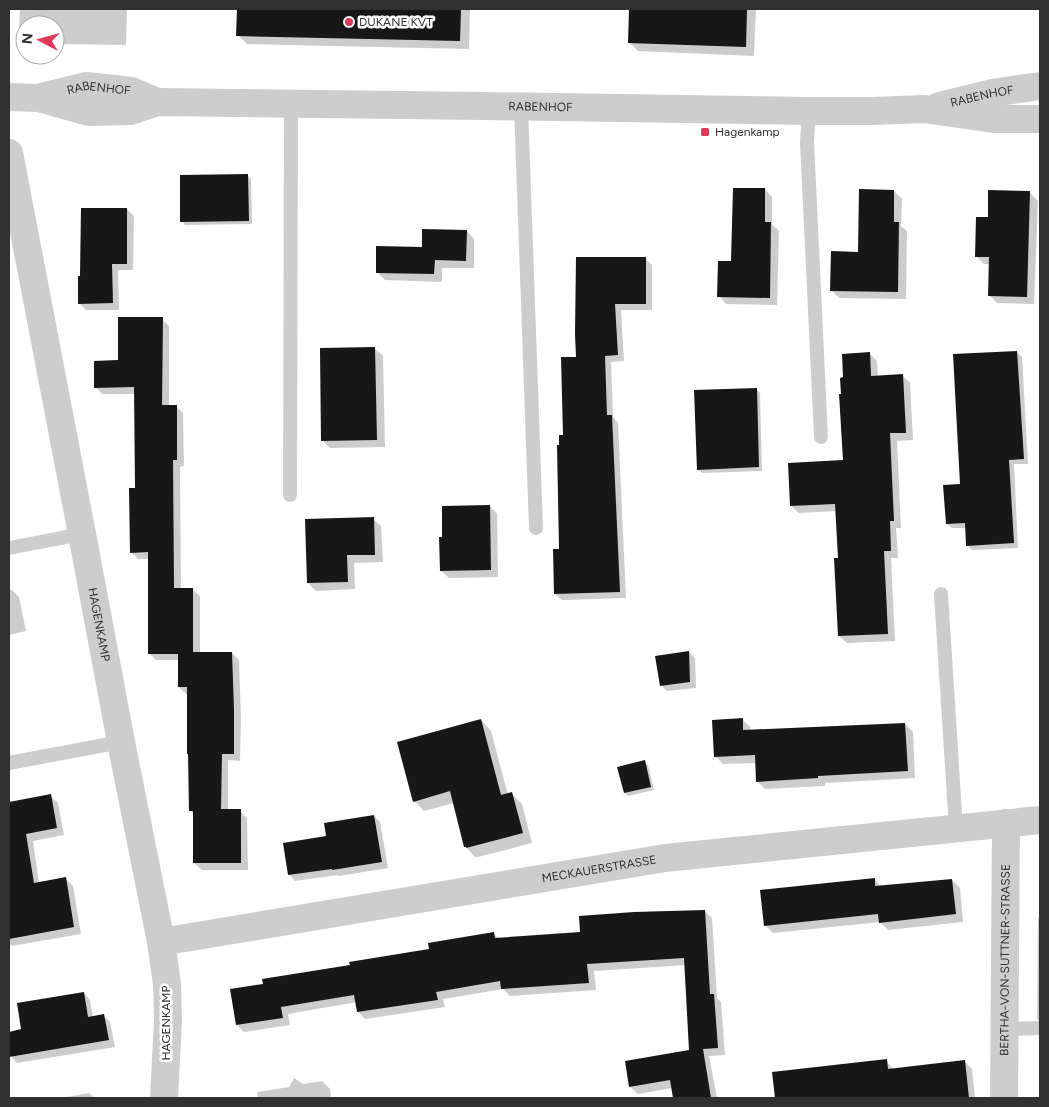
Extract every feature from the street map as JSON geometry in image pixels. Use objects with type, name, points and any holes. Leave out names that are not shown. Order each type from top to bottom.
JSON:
[{"type":"street","name":"RABENHOF","points":[[924,110],[992,93],[1040,86]]},
{"type":"street","name":"RABENHOF","points":[[9,97],[39,98],[89,112],[131,111],[157,102],[808,111],[924,110],[994,119],[1040,119]]},
{"type":"street","name":"HAGENKAMP","points":[[9,154],[161,942],[167,984],[168,1020],[164,1098]]},
{"type":"street","name":"MECKAUERSTRASSE","points":[[161,942],[664,858],[1040,820]]},
{"type":"street","name":"BERTHA-VON-SUTTNER-STRASSE","points":[[1004,1098],[1006,823]]},
{"type":"lane","points":[[290,104],[290,495]]},
{"type":"lane","points":[[521,106],[536,528]]},
{"type":"lane","points":[[808,111],[807,142],[820,437]]},
{"type":"lane","points":[[9,548],[82,534]]},
{"type":"lane","points":[[941,594],[956,829]]},
{"type":"lane","points":[[9,763],[121,742]]},
{"type":"lane","points":[[1005,1030],[1040,1028]]},
{"type":"building","name":"DUKANE KVT","points":[[237,9],[461,9],[460,41],[236,36]]},
{"type":"building","points":[[629,9],[747,9],[746,47],[628,43]]},
{"type":"building","points":[[248,174],[249,221],[180,222],[180,175]]},
{"type":"building","points":[[733,188],[765,188],[765,222],[771,222],[770,298],[717,297],[718,261],[731,261]]},
{"type":"building","points":[[859,189],[894,190],[894,222],[899,222],[898,292],[830,291],[831,251],[858,252]]},
{"type":"building","points":[[988,190],[1030,191],[1027,297],[988,296],[989,257],[975,257],[976,217],[988,217]]},
{"type":"building","points":[[81,208],[127,208],[127,264],[112,264],[113,303],[78,304]]},
{"type":"building","points":[[422,229],[467,230],[466,261],[435,260],[434,274],[376,273],[376,246],[422,247]]},
{"type":"building","points":[[576,257],[646,257],[646,304],[615,304],[618,355],[605,356],[607,415],[612,415],[620,592],[554,594],[553,549],[559,549],[557,445],[559,445],[559,435],[563,435],[561,357],[576,357]]},
{"type":"building","points":[[118,317],[163,317],[162,405],[177,405],[177,460],[173,460],[174,588],[193,588],[193,652],[232,652],[234,754],[222,754],[221,809],[241,809],[241,863],[193,863],[193,811],[189,811],[187,754],[187,687],[178,687],[178,654],[148,654],[148,552],[130,553],[129,488],[135,488],[134,387],[94,388],[94,361],[118,360]]},
{"type":"building","points":[[375,347],[377,440],[321,441],[320,348]]},
{"type":"building","points":[[1017,351],[1024,459],[1009,460],[1014,543],[966,546],[965,523],[946,524],[943,485],[960,484],[953,354]]},
{"type":"building","points":[[870,352],[871,376],[903,374],[906,433],[890,433],[894,521],[890,521],[891,551],[884,551],[888,634],[838,636],[834,558],[838,558],[835,504],[790,506],[788,463],[843,460],[839,394],[841,394],[840,378],[843,377],[842,354]]},
{"type":"building","points":[[757,388],[759,467],[697,470],[694,390]]},
{"type":"building","points":[[490,505],[491,570],[440,571],[439,537],[442,537],[442,506]]},
{"type":"building","points":[[374,517],[375,555],[347,555],[348,582],[307,583],[305,519]]},
{"type":"building","points":[[689,651],[690,682],[660,686],[655,656]]},
{"type":"building","points":[[743,718],[743,730],[905,723],[908,771],[818,776],[818,778],[756,782],[755,755],[714,757],[712,720]]},
{"type":"building","points":[[481,719],[501,795],[512,792],[523,833],[466,848],[464,847],[450,791],[413,802],[397,742]]},
{"type":"building","points":[[645,760],[651,787],[624,793],[617,767]]},
{"type":"building","points":[[51,794],[57,828],[26,834],[34,883],[66,877],[74,927],[9,939],[9,802]]},
{"type":"building","points":[[374,815],[382,862],[288,875],[283,843],[326,836],[324,823]]},
{"type":"building","points":[[875,878],[875,886],[952,879],[956,914],[879,923],[878,914],[764,926],[760,890]]},
{"type":"building","points":[[705,910],[710,994],[714,994],[718,1048],[703,1049],[711,1098],[673,1098],[670,1080],[629,1087],[625,1061],[689,1050],[684,958],[587,964],[589,983],[501,989],[500,981],[436,992],[438,1000],[357,1012],[354,995],[281,1007],[283,1018],[236,1025],[230,989],[263,984],[262,979],[350,965],[349,962],[429,949],[428,943],[494,932],[495,938],[580,932],[579,916]]},
{"type":"building","points":[[84,992],[88,1017],[104,1014],[109,1040],[9,1057],[9,1032],[21,1029],[17,1003]]},
{"type":"building","points":[[887,1059],[888,1069],[965,1060],[969,1098],[775,1098],[772,1072]]},
{"type":"place","name":"DUKANE KVT","points":[[349,22]]},
{"type":"place","name":"Hagenkamp","points":[[705,132]]}]
